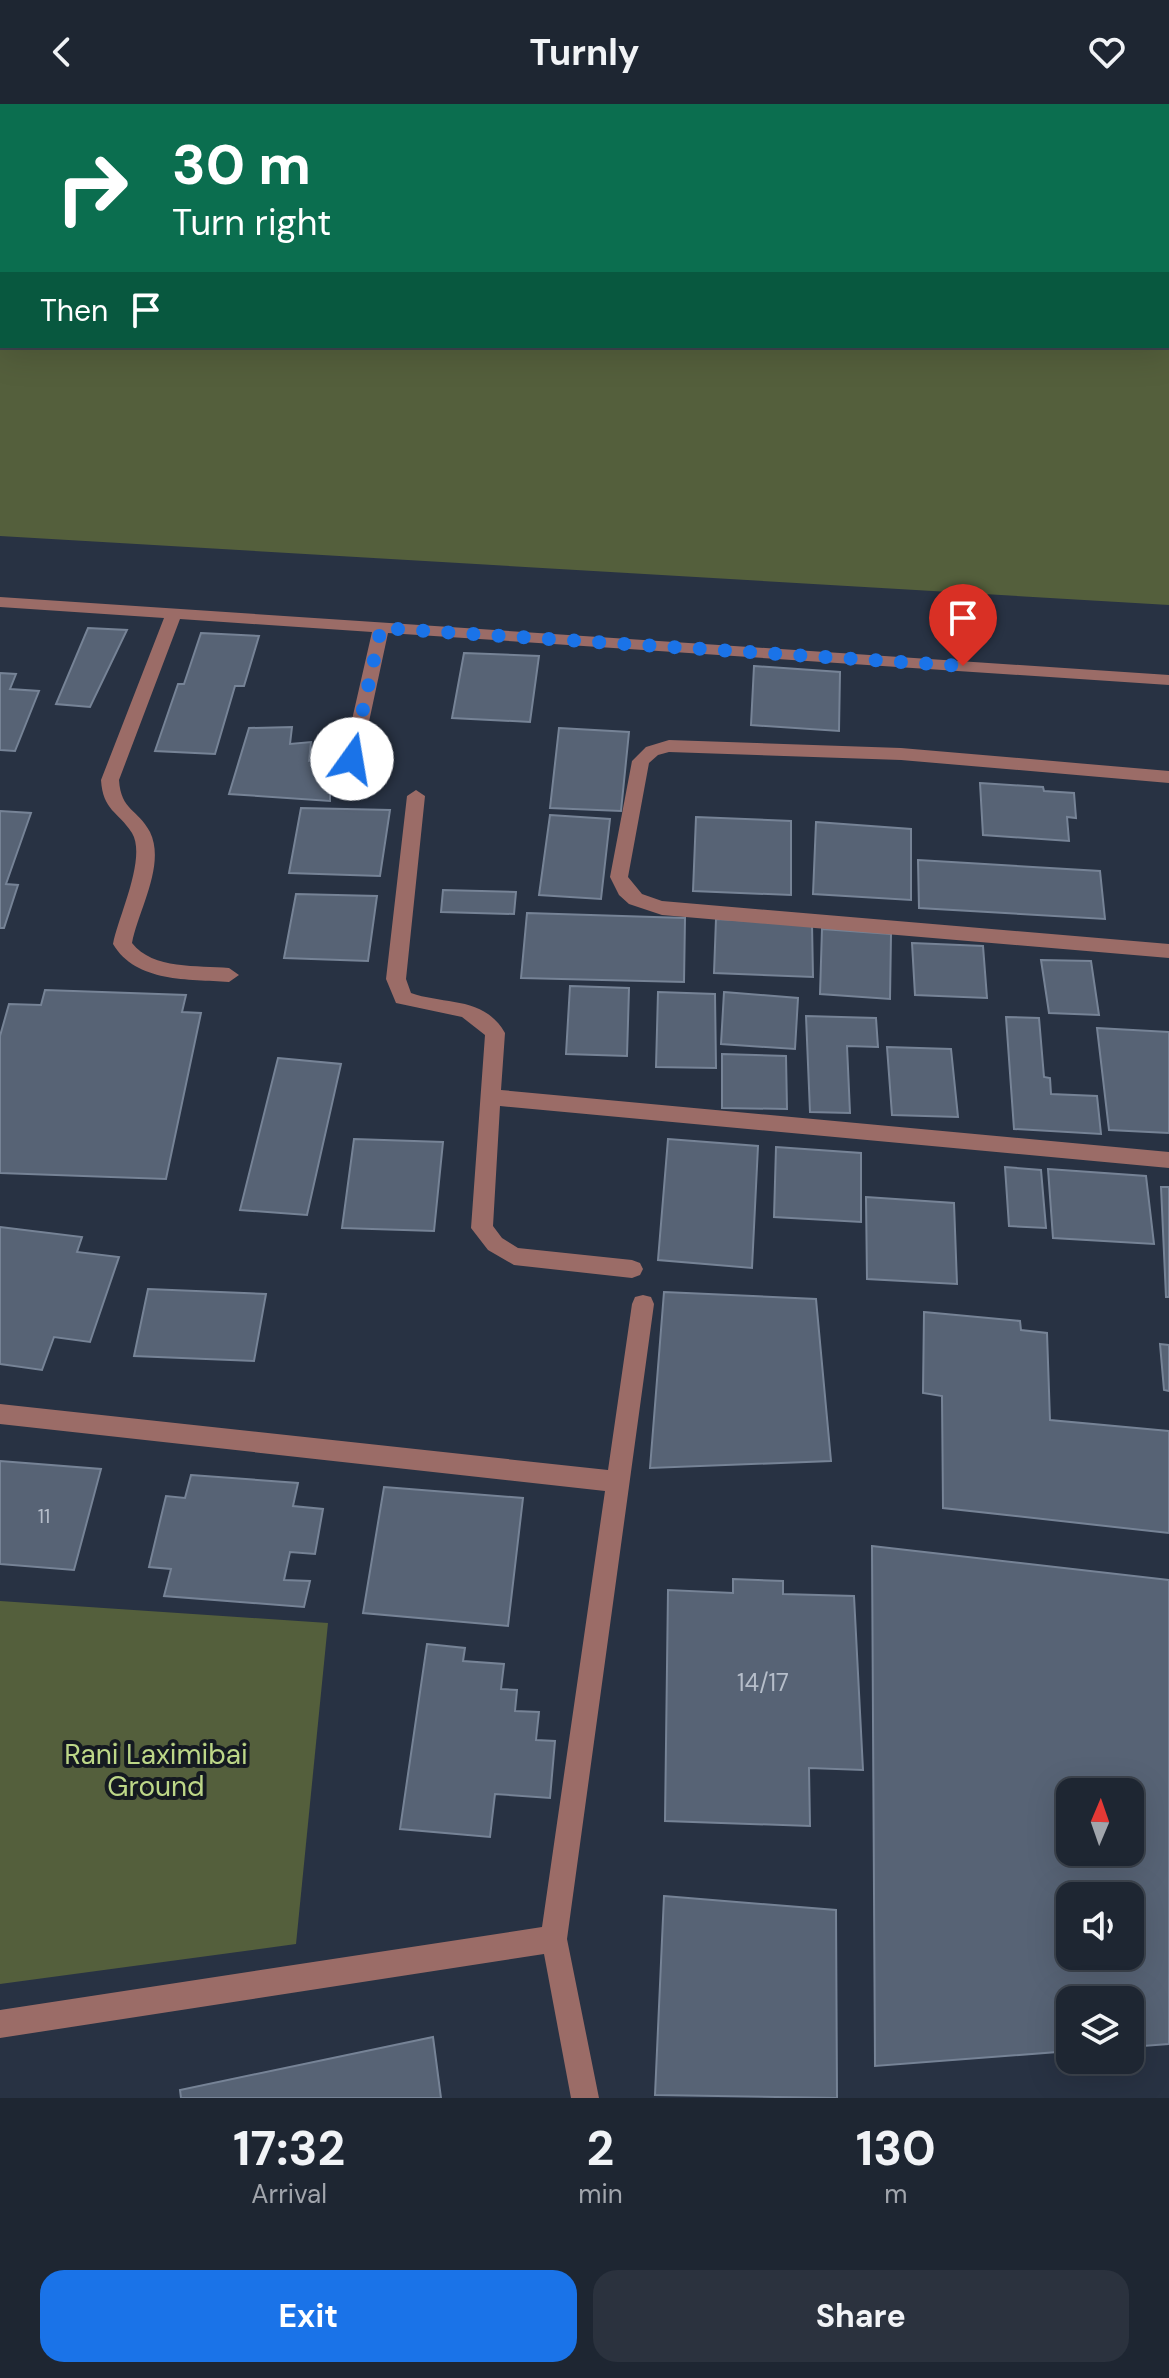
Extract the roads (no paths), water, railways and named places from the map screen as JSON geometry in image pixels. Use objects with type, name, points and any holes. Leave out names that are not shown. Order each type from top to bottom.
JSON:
[{"type":"street","points":[[0,602],[1169,680]]},
{"type":"street","points":[[174,614],[110,780],[109,795],[116,810],[143,836],[146,853],[122,944],[128,955],[147,966],[229,975]]},
{"type":"street","points":[[352,759],[381,628]]},
{"type":"street","points":[[1169,777],[901,754],[669,746],[652,751],[641,761],[619,877],[624,890],[642,904],[662,908],[1169,951]]},
{"type":"street","points":[[416,796],[396,979],[403,998],[424,1007],[460,1009],[483,1015],[495,1033],[482,1228],[495,1244],[514,1256],[632,1269]]},
{"type":"street","points":[[492,1097],[1169,1160]]},
{"type":"street","points":[[585,2098],[554,1939],[643,1304]]},
{"type":"street","points":[[0,1414],[619,1482]]},
{"type":"street","points":[[0,2024],[554,1939]]},
{"type":"park label","name":"Rani Laximibai Ground","points":[[156,1770]]}]
